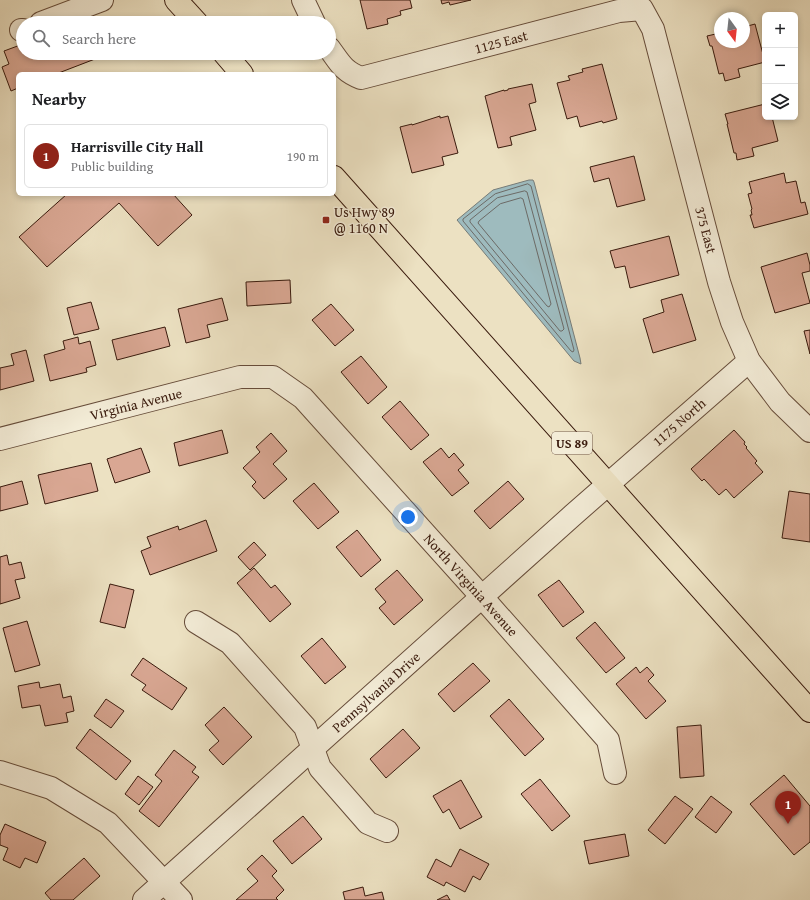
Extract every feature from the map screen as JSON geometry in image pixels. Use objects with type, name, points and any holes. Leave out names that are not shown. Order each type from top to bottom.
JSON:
[{"type":"main road","points":[[176,0],[191,16]]},
{"type":"main road","points":[[230,60],[240,72]]},
{"type":"main road","name":"US 89","points":[[336,179],[810,711]]},
{"type":"street","points":[[60,16],[102,0]]},
{"type":"street","points":[[303,0],[311,16]]},
{"type":"street","name":"1125 East","points":[[336,58],[349,73],[361,78],[619,11],[642,10]]},
{"type":"street","name":"375 East","points":[[642,10],[653,29],[719,282],[732,322],[749,361],[780,402],[810,431]]},
{"type":"street","name":"1175 North","points":[[608,484],[749,361]]},
{"type":"street","name":"Virginia Avenue","points":[[0,439],[240,377],[273,377]]},
{"type":"street","name":"North Virginia Avenue","points":[[273,377],[303,398],[608,740],[615,773]]},
{"type":"street","name":"Pennsylvania Drive","points":[[144,900],[608,484]]},
{"type":"street","points":[[196,622],[230,643],[305,727],[320,768],[368,823],[387,831]]},
{"type":"street","points":[[0,772],[51,788],[108,823],[181,900]]},
{"type":"water","points":[[533,180],[534,182],[581,364],[574,361],[457,220],[493,190]]},
{"type":"building","points":[[360,0],[410,0],[412,8],[400,11],[401,15],[387,19],[388,24],[367,29]]},
{"type":"building","points":[[441,0],[471,0],[450,5],[449,2],[442,4]]},
{"type":"building","points":[[755,24],[762,51],[762,63],[738,69],[740,77],[725,81],[723,73],[719,74],[712,46],[710,46],[707,36],[714,34],[714,48],[750,48],[750,25]]},
{"type":"building","points":[[16,47],[16,60],[92,60],[61,72],[16,72],[16,89],[11,91],[2,67],[9,64],[4,51]]},
{"type":"building","points":[[602,64],[617,119],[603,123],[602,121],[580,127],[577,116],[567,119],[557,83],[570,80],[568,76],[583,72],[582,69]]},
{"type":"building","points":[[532,84],[536,102],[529,104],[536,130],[510,137],[512,145],[498,148],[485,96]]},
{"type":"building","points":[[762,105],[762,120],[773,120],[778,141],[752,148],[754,156],[737,160],[725,114]]},
{"type":"building","points":[[440,116],[440,118],[448,116],[458,153],[442,157],[444,165],[412,173],[400,127],[412,125]]},
{"type":"building","points":[[634,156],[645,200],[617,207],[609,178],[594,182],[590,167]]},
{"type":"building","points":[[784,173],[786,183],[796,181],[801,203],[805,202],[808,214],[754,228],[750,215],[752,215],[752,209],[748,194],[752,193],[749,182]]},
{"type":"building","points":[[65,196],[175,196],[192,215],[158,246],[119,203],[47,267],[19,237]]},
{"type":"building","points":[[669,236],[679,275],[630,288],[625,266],[615,268],[610,251]]},
{"type":"building","points":[[807,253],[810,271],[802,273],[810,303],[775,313],[761,267]]},
{"type":"building","points":[[290,280],[291,303],[247,306],[246,282]]},
{"type":"building","points":[[682,294],[696,340],[653,353],[643,319],[664,312],[661,300]]},
{"type":"building","points":[[222,298],[228,320],[207,325],[210,337],[186,343],[178,309]]},
{"type":"building","points":[[91,302],[99,329],[74,335],[67,308]]},
{"type":"building","points":[[331,304],[354,330],[335,346],[312,320]]},
{"type":"building","points":[[165,327],[170,346],[117,360],[112,340]]},
{"type":"building","points":[[810,330],[810,354],[804,331]]},
{"type":"building","points":[[78,337],[79,344],[90,341],[96,365],[86,368],[87,372],[50,381],[44,355],[65,349],[63,341]]},
{"type":"building","points":[[26,350],[34,381],[0,390],[0,368],[14,365],[11,354]]},
{"type":"building","points":[[361,356],[387,387],[368,404],[341,372]]},
{"type":"building","points":[[400,401],[429,435],[411,450],[382,417]]},
{"type":"building","points":[[222,430],[228,453],[179,466],[174,443]]},
{"type":"building","points":[[734,430],[745,442],[744,444],[747,447],[746,448],[757,461],[755,463],[763,472],[734,498],[726,489],[719,495],[704,479],[702,481],[691,469]]},
{"type":"building","points":[[271,433],[287,451],[273,464],[287,479],[264,499],[252,486],[256,482],[243,468],[260,452],[256,447]]},
{"type":"building","points":[[141,448],[150,472],[115,483],[107,459]]},
{"type":"building","points":[[441,448],[449,458],[454,453],[464,465],[458,470],[469,483],[452,496],[423,462]]},
{"type":"building","points":[[91,463],[98,491],[45,504],[38,475]]},
{"type":"building","points":[[22,481],[28,504],[0,511],[0,487]]},
{"type":"building","points":[[508,481],[524,499],[490,529],[474,511]]},
{"type":"building","points":[[314,483],[339,512],[318,529],[293,501]]},
{"type":"building","points":[[789,491],[810,494],[810,542],[782,538]]},
{"type":"building","points":[[206,520],[217,551],[150,575],[141,551],[151,547],[147,537],[178,526],[179,530]]},
{"type":"building","points":[[357,530],[381,560],[361,577],[336,547]]},
{"type":"building","points":[[254,542],[266,555],[250,570],[238,557]]},
{"type":"building","points":[[7,555],[9,565],[21,562],[25,578],[15,580],[20,598],[0,604],[0,557]]},
{"type":"building","points":[[254,568],[271,588],[275,585],[291,604],[270,622],[237,583]]},
{"type":"building","points":[[397,570],[423,600],[394,625],[379,608],[386,602],[375,589]]},
{"type":"building","points":[[559,580],[584,612],[563,627],[538,595]]},
{"type":"building","points":[[110,584],[134,590],[125,628],[100,622]]},
{"type":"building","points":[[27,621],[40,665],[15,672],[3,628]]},
{"type":"building","points":[[595,622],[625,658],[606,673],[576,638]]},
{"type":"building","points":[[322,638],[346,667],[325,684],[301,656]]},
{"type":"building","points":[[143,658],[187,688],[172,710],[142,690],[146,685],[131,675]]},
{"type":"building","points":[[473,663],[490,681],[454,712],[438,694]]},
{"type":"building","points":[[636,667],[640,673],[647,667],[654,675],[648,681],[666,701],[646,719],[616,684]]},
{"type":"building","points":[[39,682],[40,688],[60,684],[63,698],[71,696],[74,711],[66,713],[68,722],[45,726],[40,705],[22,708],[18,686]]},
{"type":"building","points":[[106,699],[124,711],[111,728],[94,716]]},
{"type":"building","points":[[509,699],[544,739],[525,756],[490,716]]},
{"type":"building","points":[[224,707],[252,737],[223,765],[209,750],[219,741],[205,725]]},
{"type":"building","points":[[701,725],[704,776],[680,778],[677,727]]},
{"type":"building","points":[[90,729],[131,761],[116,780],[76,748]]},
{"type":"building","points":[[403,729],[420,748],[386,778],[370,759]]},
{"type":"building","points":[[174,750],[196,767],[192,772],[199,777],[159,827],[139,811],[162,781],[155,775]]},
{"type":"building","points":[[784,775],[810,806],[810,842],[794,855],[750,804]]},
{"type":"building","points":[[138,776],[153,787],[139,805],[125,794]]},
{"type":"building","points":[[540,779],[570,816],[552,831],[521,794]]},
{"type":"building","points":[[461,780],[482,817],[460,829],[449,809],[443,813],[433,796]]},
{"type":"building","points":[[675,796],[693,809],[665,844],[648,830]]},
{"type":"building","points":[[711,796],[732,812],[716,833],[695,817]]},
{"type":"building","points":[[303,816],[322,839],[292,864],[273,841]]},
{"type":"building","points":[[5,824],[46,842],[37,863],[25,858],[20,868],[3,860],[8,848],[0,845],[0,835]]},
{"type":"building","points":[[625,834],[629,856],[589,864],[584,841]]},
{"type":"building","points":[[460,849],[489,864],[480,880],[473,876],[465,892],[446,882],[444,886],[427,877],[436,859],[451,867]]},
{"type":"building","points":[[262,855],[277,871],[272,876],[284,890],[276,898],[278,900],[236,900],[258,881],[247,869]]},
{"type":"building","points":[[84,858],[100,876],[73,900],[51,900],[45,893]]},
{"type":"building","points":[[363,887],[365,896],[382,892],[384,900],[345,900],[343,892]]},
{"type":"building","points":[[447,895],[450,900],[437,900]]},
{"type":"place","name":"Us Hwy 89 @ 1160 N","points":[[326,220]]},
{"type":"place","name":"Harrisville City Hall","points":[[788,824]]}]
